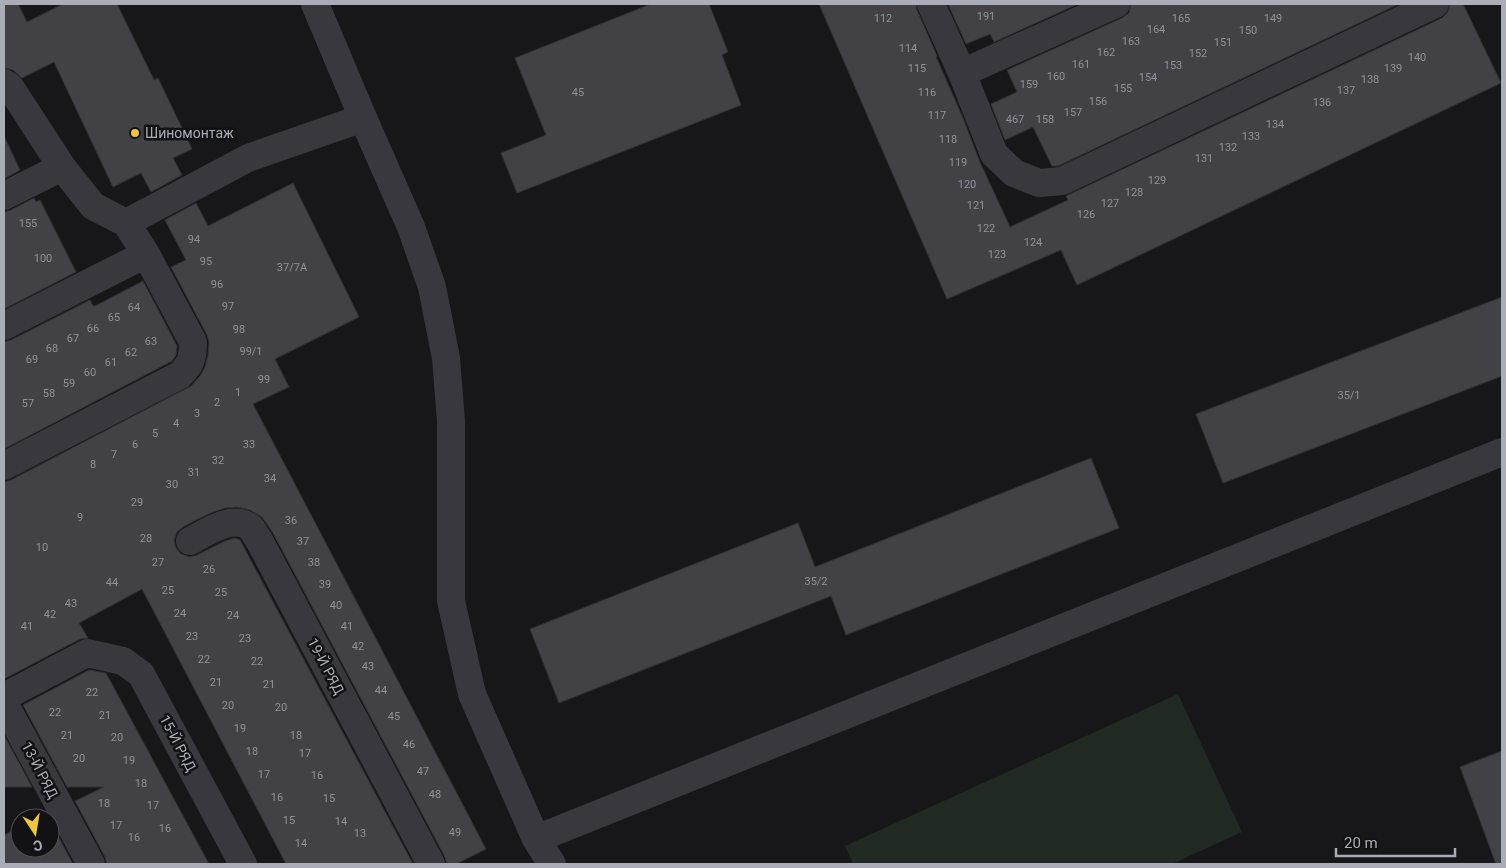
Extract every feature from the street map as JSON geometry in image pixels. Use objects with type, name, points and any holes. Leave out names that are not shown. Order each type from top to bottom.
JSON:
[{"type":"street","points":[[315,4],[411,226],[432,287],[446,358],[452,421],[451,601],[472,694],[536,839],[552,864]]},
{"type":"street","points":[[931,4],[962,73],[994,154],[1014,173],[1039,183],[1062,181],[1435,4]]},
{"type":"street","points":[[962,73],[1116,4]]},
{"type":"street","points":[[4,82],[10,87],[62,167],[93,206],[126,223],[146,254],[193,342],[193,354],[189,366],[180,375],[4,466]]},
{"type":"street","points":[[126,223],[248,158],[363,118]]},
{"type":"street","points":[[4,196],[62,167]]},
{"type":"street","points":[[4,326],[146,254]]},
{"type":"street","points":[[536,839],[1502,452]]},
{"type":"street","name":"19-Й РЯД","points":[[190,541],[225,524],[238,522],[250,527],[259,540],[431,864]]},
{"type":"street","name":"15-Й РЯД","points":[[4,697],[87,653],[123,661],[141,674],[243,864]]},
{"type":"street","name":"13-Й РЯД","points":[[4,703],[91,864]]},
{"type":"shaded area","points":[[1178,694],[1242,832],[1172,864],[853,864],[845,846]]},
{"type":"building","points":[[4,4],[18,4],[27,22],[63,4],[117,4],[154,80],[158,78],[192,149],[173,158],[182,175],[151,192],[141,173],[113,187],[54,62],[22,78],[13,70],[4,68]]},
{"type":"building","points":[[651,4],[709,4],[728,52],[722,55],[741,105],[517,193],[501,153],[546,135],[515,58]]},
{"type":"building","points":[[819,4],[916,4],[979,160],[1010,227],[1068,200],[1066,196],[1442,18],[1448,12],[1450,4],[1463,4],[1501,83],[1077,285],[1061,250],[947,299]]},
{"type":"building","points":[[948,4],[1078,4],[994,42],[990,34],[966,44]]},
{"type":"building","points":[[1131,4],[1399,4],[1058,166],[1052,166],[1033,127],[1005,140],[991,104],[1017,92],[1007,70],[1122,18],[1129,13]]},
{"type":"building","points":[[4,136],[20,170],[4,179]]},
{"type":"building","points":[[293,183],[359,317],[275,359],[289,387],[253,404],[486,849],[456,864],[447,864],[273,533],[262,517],[250,510],[237,507],[225,508],[196,520],[177,532],[174,540],[176,548],[181,554],[190,557],[225,541],[235,538],[240,540],[413,864],[286,864],[142,589],[79,623],[88,638],[80,639],[4,679],[4,482],[191,386],[205,367],[209,342],[171,267],[186,260],[165,220],[196,203],[208,226]]},
{"type":"building","points":[[34,198],[36,202],[40,200],[76,272],[4,309],[4,212]]},
{"type":"building","points":[[143,281],[177,346],[176,355],[172,361],[4,449],[4,342],[90,300],[93,306],[95,306]]},
{"type":"building","points":[[1502,297],[1502,376],[1223,483],[1196,414]]},
{"type":"building","points":[[1091,458],[1119,528],[846,635],[831,596],[559,703],[530,629],[798,523],[815,567]]},
{"type":"building","points":[[89,670],[106,673],[209,864],[107,864],[75,801],[104,787],[67,787],[23,705]]},
{"type":"building","points":[[4,735],[32,787],[4,787]]},
{"type":"building","points":[[1502,751],[1502,864],[1496,864],[1460,767]]},
{"type":"building","points":[[10,832],[10,858],[60,858],[60,840],[73,864],[4,864],[4,835]]},
{"type":"place","name":"Шиномонтаж","points":[[135,133]]}]
